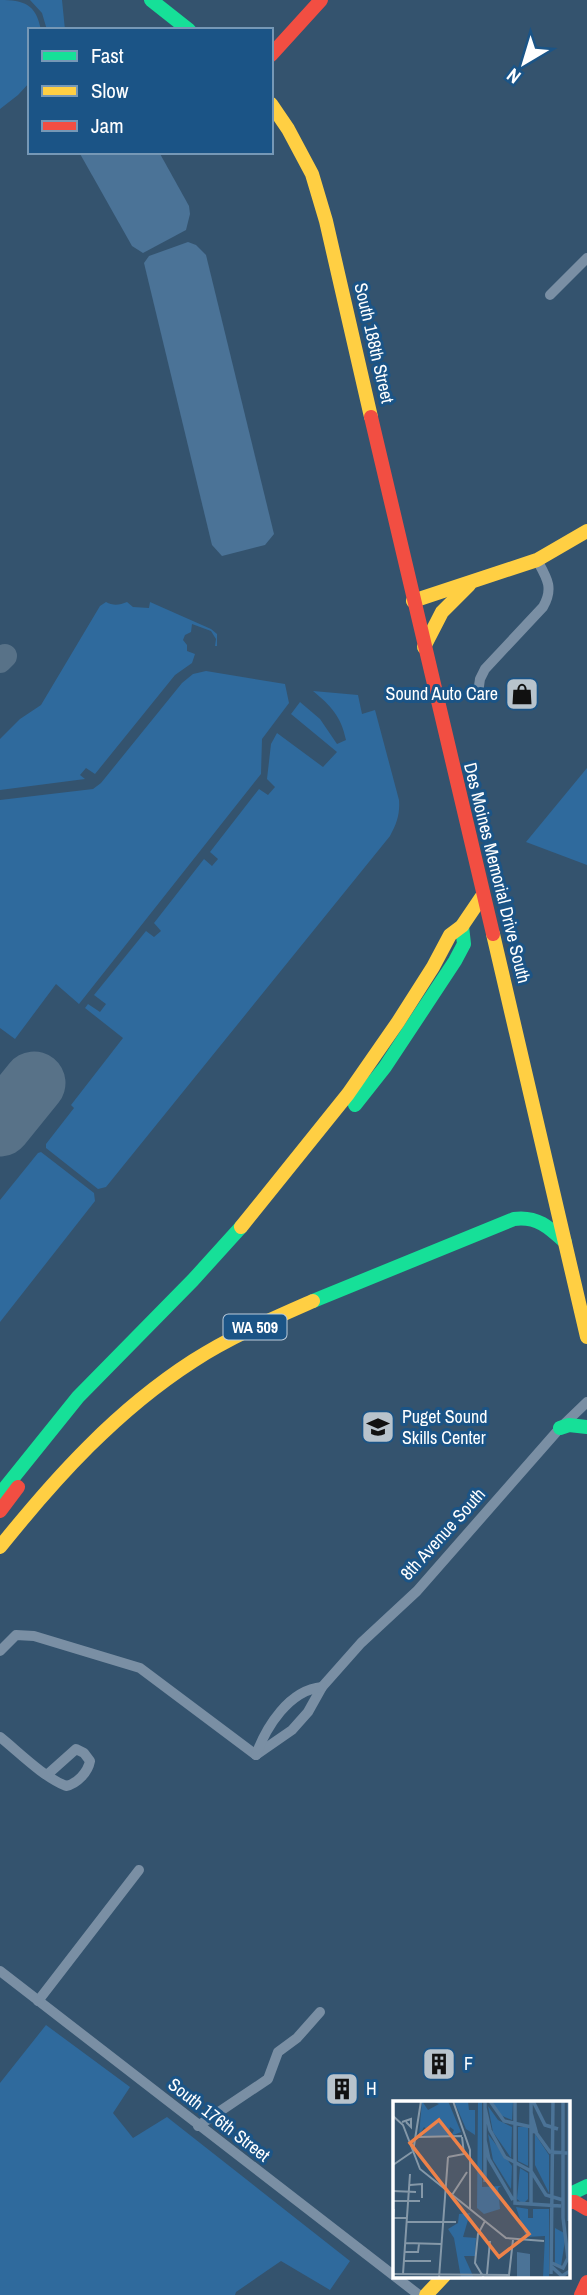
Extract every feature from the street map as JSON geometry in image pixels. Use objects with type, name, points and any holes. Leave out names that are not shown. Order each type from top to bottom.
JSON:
[{"type":"main road","points":[[150,0],[185,28]]},
{"type":"main road","points":[[273,53],[321,0]]},
{"type":"main road","name":"South 188th Street","points":[[273,107],[312,174],[326,221],[413,601]]},
{"type":"main road","points":[[413,601],[537,560],[587,531]]},
{"type":"main road","points":[[424,647],[442,612],[472,581]]},
{"type":"main road","name":"Des Moines Memorial Drive South","points":[[413,601],[587,1337]]},
{"type":"main road","points":[[0,1494],[78,1397],[193,1280],[290,1168],[372,1060],[423,983],[450,935],[462,926],[483,895]]},
{"type":"main road","points":[[0,1511],[70,1422],[131,1355],[214,1272],[385,1067],[455,961],[464,944],[462,926]]},
{"type":"main road","name":"WA 509","points":[[0,1547],[63,1472],[137,1401],[208,1350],[291,1310],[514,1219],[527,1217],[540,1220],[565,1242]]},
{"type":"main road","points":[[560,1428],[569,1425],[587,1427]]},
{"type":"main road","points":[[570,2194],[587,2186]]},
{"type":"main road","points":[[570,2203],[575,2202],[587,2210]]},
{"type":"main road","points":[[426,2295],[441,2278]]},
{"type":"main road","points":[[581,2295],[587,2282]]},
{"type":"street","points":[[550,295],[587,258]]},
{"type":"street","points":[[478,693],[485,668],[543,607],[548,598],[550,582],[537,560]]},
{"type":"street","name":"8th Avenue South","points":[[256,1755],[292,1730],[308,1713],[322,1687],[371,1634],[417,1591],[560,1428],[587,1402]]},
{"type":"street","points":[[0,1651],[16,1635],[34,1636],[140,1668],[256,1755]]},
{"type":"street","name":"8th Avenue South","points":[[256,1755],[264,1733],[290,1703],[310,1688],[322,1687]]},
{"type":"street","points":[[0,1737],[48,1774]]},
{"type":"street","points":[[38,2001],[139,1870]]},
{"type":"street","name":"South 176th Street","points":[[0,1971],[393,2275]]},
{"type":"street","points":[[198,2126],[268,2079],[278,2052],[297,2038],[320,2012]]},
{"type":"street","name":"South 176th Street","points":[[397,2278],[419,2295]]},
{"type":"shaded area","points":[[0,0],[16,1],[32,9],[41,28],[28,28],[28,84],[0,109]]},
{"type":"shaded area","points":[[30,0],[62,0],[65,28],[46,28],[42,13]]},
{"type":"shaded area","points":[[80,154],[160,154],[189,206],[186,230],[143,253],[132,246]]},
{"type":"shaded area","points":[[188,242],[196,245],[206,255],[274,534],[265,545],[222,556],[212,545],[144,263],[149,256]]},
{"type":"shaded area","points":[[106,602],[116,605],[127,602],[133,607],[149,608],[150,602],[211,629],[217,634],[217,646],[211,631],[192,624],[191,632],[185,635],[183,640],[187,651],[195,654],[192,663],[175,675],[95,774],[86,768],[80,775],[85,779],[0,790],[0,739],[20,719],[41,705],[100,606]]},
{"type":"shaded area","points":[[206,671],[285,684],[289,703],[262,739],[261,774],[79,1004],[56,984],[15,1039],[0,1028],[0,800],[93,789],[101,783],[182,683],[193,674]]},
{"type":"shaded area","points":[[313,691],[358,695],[362,714],[375,710],[399,800],[394,827],[390,836],[106,1187],[98,1189],[46,1148],[46,1144],[74,1108],[71,1105],[123,1038],[85,1008],[88,1004],[100,1012],[106,1004],[94,995],[146,931],[154,937],[161,931],[154,923],[204,859],[212,866],[218,859],[210,852],[259,789],[268,795],[275,787],[267,779],[271,744],[277,733],[323,767],[337,752],[291,714],[300,702],[320,719],[337,744],[346,740],[334,712]]},
{"type":"shaded area","points":[[587,768],[587,865],[526,842]]},
{"type":"shaded area","points":[[41,1152],[94,1193],[95,1201],[0,1322],[0,1200]]},
{"type":"shaded area","points":[[46,2025],[130,2087],[113,2113],[133,2138],[167,2117],[350,2261],[330,2290],[281,2261],[235,2295],[0,2295],[0,2083]]},
{"type":"taxiway","points":[[0,661],[5,656]]},
{"type":"runway","points":[[0,1125],[34,1083]]},
{"type":"traffic: fast","points":[[151,0],[186,28]]},
{"type":"traffic: fast","points":[[355,1105],[385,1067],[455,961],[464,944],[462,926]]},
{"type":"traffic: fast","points":[[313,1301],[514,1219],[536,1221],[565,1242]]},
{"type":"traffic: fast","points":[[0,1494],[78,1397],[241,1227]]},
{"type":"traffic: fast","points":[[560,1428],[569,1425],[587,1427]]},
{"type":"traffic: fast","points":[[570,2194],[587,2186]]},
{"type":"traffic: slow","points":[[273,107],[312,174],[326,221],[371,417]]},
{"type":"traffic: slow","points":[[413,601],[537,560],[587,531]]},
{"type":"traffic: slow","points":[[424,647],[442,612],[469,585]]},
{"type":"traffic: slow","points":[[241,1227],[348,1094],[398,1022],[450,935],[462,926],[483,895]]},
{"type":"traffic: slow","points":[[493,934],[587,1337]]},
{"type":"traffic: slow","points":[[0,1547],[43,1495],[89,1446],[165,1380],[207,1352],[313,1301]]},
{"type":"traffic: slow","points":[[426,2295],[442,2278]]},
{"type":"traffic: jam","points":[[273,53],[321,0]]},
{"type":"traffic: jam","points":[[371,417],[493,934]]},
{"type":"traffic: jam","points":[[0,1511],[18,1487]]},
{"type":"traffic: jam","points":[[570,2202],[587,2209]]},
{"type":"traffic: jam","points":[[581,2295],[587,2282]]},
{"type":"place","name":"Sound Auto Care","points":[[522,694]]},
{"type":"place","name":"Puget Sound Skills Center","points":[[378,1427]]},
{"type":"place","name":"F","points":[[439,2064]]},
{"type":"place","name":"H","points":[[342,2089]]}]
